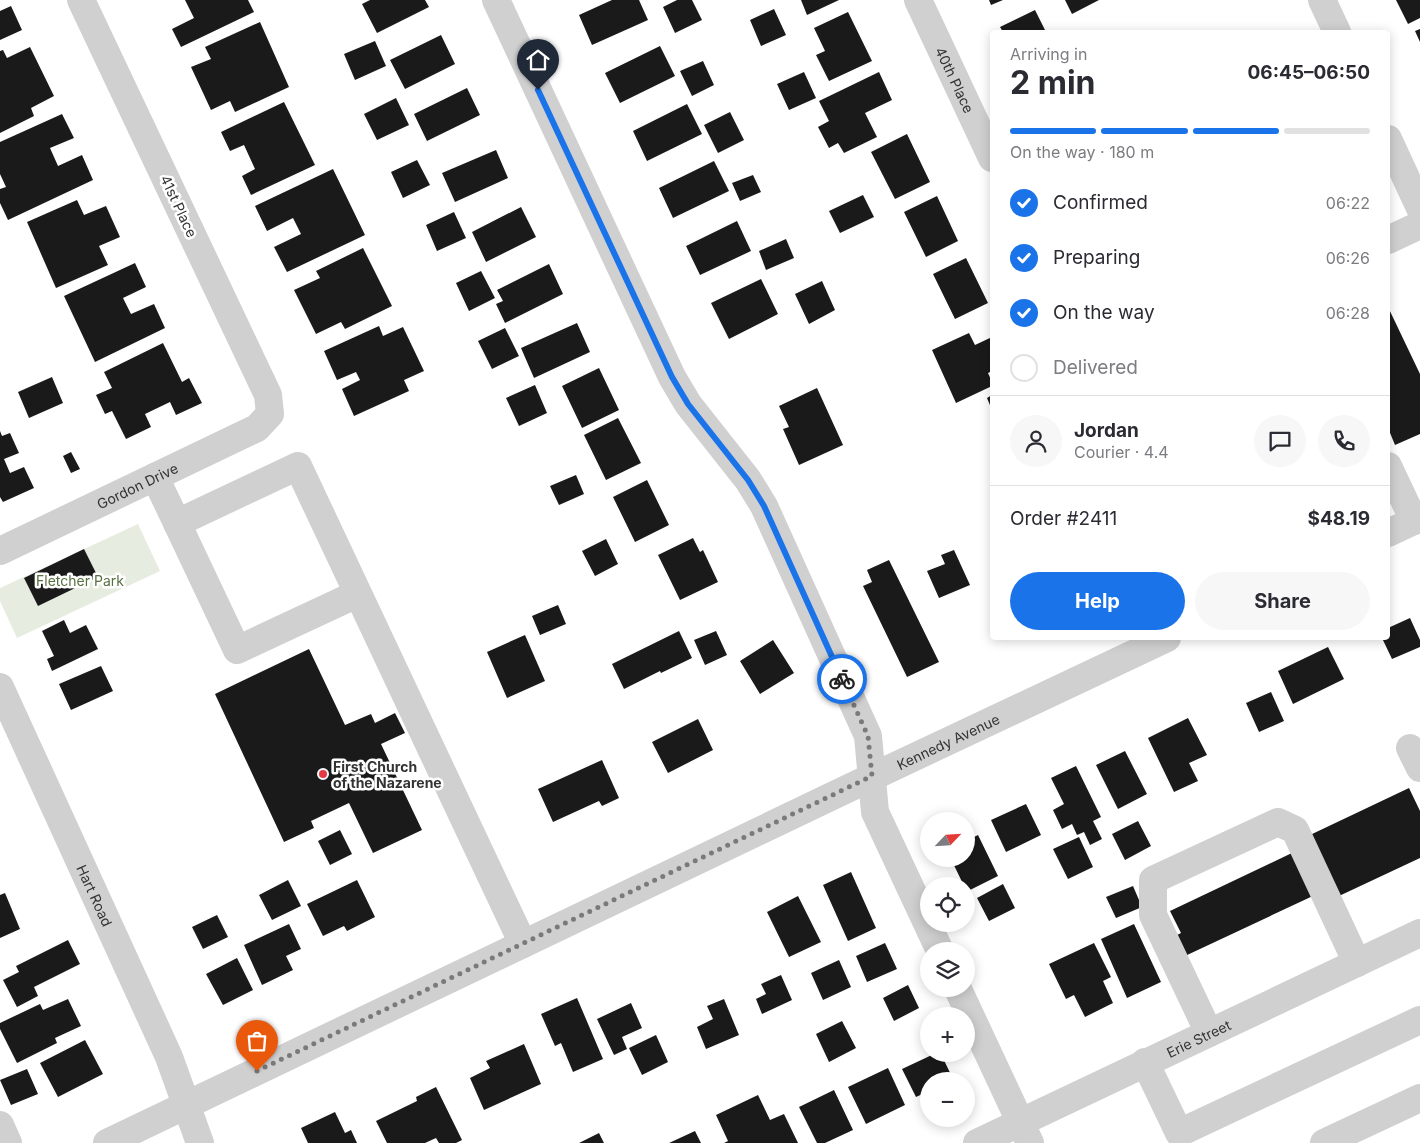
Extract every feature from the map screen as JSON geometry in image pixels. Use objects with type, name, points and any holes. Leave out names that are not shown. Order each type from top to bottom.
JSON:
[{"type":"street","name":"41st Place","points":[[81,0],[268,395],[270,414]]},
{"type":"street","points":[[496,0],[672,377],[688,404],[748,480],[764,506],[868,736],[874,812],[936,942]]},
{"type":"street","name":"40th Place","points":[[918,0],[990,154]]},
{"type":"street","points":[[1322,0],[1337,30]]},
{"type":"street","points":[[1390,143],[1420,208]]},
{"type":"street","points":[[1390,239],[1420,224]]},
{"type":"street","name":"Gordon Drive","points":[[0,551],[257,428],[270,414]]},
{"type":"street","points":[[178,523],[298,466],[523,944]]},
{"type":"street","points":[[1390,470],[1417,519],[1390,532]]},
{"type":"street","points":[[155,477],[237,650],[358,594]]},
{"type":"street","name":"Kennedy Avenue","points":[[107,1143],[872,776],[1163,640]]},
{"type":"street","name":"Hart Road","points":[[0,687],[169,1057],[200,1143]]},
{"type":"street","points":[[1209,1033],[1153,915],[1154,880],[1278,822],[1295,830],[1357,963]]},
{"type":"street","name":"Erie Street","points":[[977,1143],[1025,1133],[1145,1062],[1357,963],[1419,937]]},
{"type":"street","points":[[962,997],[1025,1133]]},
{"type":"street","points":[[1145,1062],[1181,1138],[1420,1020]]},
{"type":"street","points":[[1324,1143],[1420,1098]]},
{"type":"street","points":[[0,1125],[8,1143]]},
{"type":"green space","name":"Fletcher Park","points":[[138,524],[160,571],[17,638],[0,601],[0,588]]},
{"type":"building","points":[[185,0],[248,0],[254,12],[181,47],[172,29],[194,18]]},
{"type":"building","points":[[370,0],[425,0],[429,7],[377,33],[362,4]]},
{"type":"building","points":[[612,0],[639,0],[648,20],[592,45],[579,15]]},
{"type":"building","points":[[677,0],[692,0],[702,20],[675,33],[663,7]]},
{"type":"building","points":[[801,0],[839,0],[807,15]]},
{"type":"building","points":[[989,0],[1003,0],[991,5]]},
{"type":"building","points":[[1065,0],[1099,0],[1072,14]]},
{"type":"building","points":[[1396,0],[1420,0],[1420,18],[1408,24]]},
{"type":"building","points":[[11,6],[22,30],[0,40],[0,11]]},
{"type":"building","points":[[774,9],[786,35],[761,46],[750,20]]},
{"type":"building","points":[[1035,10],[1045,30],[1002,30],[1000,27]]},
{"type":"building","points":[[848,12],[872,61],[829,81],[816,55],[825,51],[814,28]]},
{"type":"building","points":[[260,22],[289,87],[235,112],[230,101],[211,110],[191,67],[211,59],[205,47]]},
{"type":"building","points":[[1420,29],[1420,42],[1415,31]]},
{"type":"building","points":[[441,35],[455,64],[405,89],[390,60]]},
{"type":"building","points":[[375,41],[386,66],[355,80],[344,54]]},
{"type":"building","points":[[660,46],[675,76],[620,103],[605,73]]},
{"type":"building","points":[[30,47],[54,96],[31,108],[34,116],[0,133],[0,51],[3,50],[7,58]]},
{"type":"building","points":[[703,61],[714,85],[692,96],[680,71]]},
{"type":"building","points":[[804,72],[816,98],[789,110],[777,84]]},
{"type":"building","points":[[879,72],[892,100],[865,113],[877,137],[844,153],[838,143],[829,148],[818,127],[829,121],[819,101]]},
{"type":"building","points":[[467,88],[480,115],[427,141],[414,114]]},
{"type":"building","points":[[396,98],[409,125],[377,140],[364,114]]},
{"type":"building","points":[[284,102],[315,165],[251,195],[242,176],[255,169],[244,145],[230,151],[221,132]]},
{"type":"building","points":[[687,104],[702,134],[647,161],[633,131]]},
{"type":"building","points":[[730,112],[744,140],[718,153],[704,125]]},
{"type":"building","points":[[62,114],[74,138],[50,148],[58,166],[82,155],[93,180],[8,220],[0,203],[0,189],[6,187],[0,174],[0,142]]},
{"type":"building","points":[[907,134],[930,182],[895,199],[871,152]]},
{"type":"building","points":[[496,150],[508,178],[455,202],[442,173]]},
{"type":"building","points":[[417,160],[430,185],[403,198],[391,172]]},
{"type":"building","points":[[714,161],[729,191],[673,218],[659,188]]},
{"type":"building","points":[[333,169],[365,235],[287,272],[274,247],[301,234],[293,218],[267,231],[255,206]]},
{"type":"building","points":[[753,175],[761,192],[740,201],[732,183]]},
{"type":"building","points":[[863,195],[874,217],[840,233],[829,211]]},
{"type":"building","points":[[937,196],[958,241],[926,257],[904,212]]},
{"type":"building","points":[[77,200],[84,215],[106,206],[120,237],[99,246],[108,265],[56,288],[27,222]]},
{"type":"building","points":[[521,207],[536,237],[486,262],[472,232]]},
{"type":"building","points":[[454,212],[466,238],[437,251],[426,225]]},
{"type":"building","points":[[737,221],[751,251],[700,275],[686,246]]},
{"type":"building","points":[[786,239],[794,258],[766,270],[759,251]]},
{"type":"building","points":[[363,248],[392,306],[345,329],[341,322],[316,334],[294,290],[320,278],[316,271]]},
{"type":"building","points":[[966,258],[988,303],[955,319],[933,274]]},
{"type":"building","points":[[135,263],[146,287],[123,298],[131,314],[154,304],[165,328],[95,362],[64,296]]},
{"type":"building","points":[[549,264],[563,294],[505,323],[496,304],[503,301],[497,290]]},
{"type":"building","points":[[481,271],[495,298],[469,311],[456,283]]},
{"type":"building","points":[[761,279],[778,314],[729,339],[711,303]]},
{"type":"building","points":[[822,281],[835,310],[809,324],[795,294]]},
{"type":"building","points":[[1390,311],[1420,374],[1420,434],[1395,445],[1390,433]]},
{"type":"building","points":[[577,323],[590,352],[534,378],[521,348]]},
{"type":"building","points":[[379,326],[383,336],[403,327],[424,371],[404,380],[409,391],[354,416],[342,389],[360,380],[356,372],[337,380],[324,351]]},
{"type":"building","points":[[505,328],[519,356],[492,369],[478,341]]},
{"type":"building","points":[[969,333],[975,345],[990,338],[990,372],[988,373],[990,387],[956,403],[932,350]]},
{"type":"building","points":[[163,343],[182,382],[189,378],[202,403],[176,415],[170,402],[145,414],[151,427],[126,439],[112,411],[105,414],[96,395],[112,388],[104,372]]},
{"type":"building","points":[[599,368],[619,410],[582,428],[562,386]]},
{"type":"building","points":[[52,377],[63,403],[29,418],[18,392]]},
{"type":"building","points":[[535,385],[547,413],[519,426],[506,398]]},
{"type":"building","points":[[817,388],[843,445],[799,465],[783,429],[789,427],[779,406]]},
{"type":"building","points":[[618,418],[641,463],[606,480],[584,435]]},
{"type":"building","points":[[0,431],[2,436],[10,433],[19,453],[4,459],[10,473],[24,467],[34,488],[3,502],[0,497]]},
{"type":"building","points":[[71,452],[80,469],[71,473],[63,456]]},
{"type":"building","points":[[576,475],[584,494],[559,505],[550,486]]},
{"type":"building","points":[[647,480],[669,525],[635,542],[613,497]]},
{"type":"building","points":[[693,538],[700,552],[703,550],[718,582],[680,600],[658,555]]},
{"type":"building","points":[[606,539],[618,564],[595,576],[582,551]]},
{"type":"building","points":[[84,549],[98,577],[38,606],[24,578]]},
{"type":"building","points":[[954,550],[970,585],[939,598],[927,571],[945,564],[941,555]]},
{"type":"building","points":[[889,560],[939,662],[907,677],[863,586],[872,582],[867,570]]},
{"type":"building","points":[[558,605],[566,624],[540,635],[532,616]]},
{"type":"building","points":[[1410,618],[1420,640],[1420,647],[1392,659],[1383,640],[1390,640],[1390,627]]},
{"type":"building","points":[[64,620],[70,633],[86,625],[98,649],[52,671],[47,659],[54,656],[42,631]]},
{"type":"building","points":[[679,631],[692,658],[624,689],[612,664]]},
{"type":"building","points":[[716,631],[727,655],[705,665],[694,640]]},
{"type":"building","points":[[525,635],[545,681],[507,698],[487,652]]},
{"type":"building","points":[[773,640],[794,673],[760,694],[740,661]]},
{"type":"building","points":[[1328,647],[1344,679],[1293,704],[1278,671]]},
{"type":"building","name":"First Church of the Nazarene","points":[[309,649],[345,725],[371,714],[375,723],[395,713],[405,733],[381,744],[422,830],[373,853],[349,803],[311,821],[314,828],[284,842],[215,694]]},
{"type":"building","points":[[101,666],[113,691],[71,710],[59,684]]},
{"type":"building","points":[[1271,692],[1284,721],[1259,732],[1246,703]]},
{"type":"building","points":[[1188,718],[1207,755],[1189,763],[1198,781],[1174,792],[1148,738]]},
{"type":"building","points":[[698,719],[713,750],[668,773],[652,742]]},
{"type":"building","points":[[1125,751],[1147,794],[1118,809],[1096,765]]},
{"type":"building","points":[[602,760],[619,798],[602,806],[599,801],[553,822],[538,789]]},
{"type":"building","points":[[1076,766],[1101,817],[1093,821],[1102,839],[1090,845],[1084,832],[1077,835],[1072,824],[1062,829],[1053,810],[1064,804],[1051,778]]},
{"type":"building","points":[[1409,788],[1420,811],[1420,858],[1339,896],[1310,835]]},
{"type":"building","points":[[1026,804],[1041,835],[1006,852],[991,820]]},
{"type":"building","points":[[1138,821],[1151,846],[1125,860],[1112,834]]},
{"type":"building","points":[[340,830],[352,854],[330,865],[318,841]]},
{"type":"building","points":[[978,835],[998,876],[975,888],[975,877],[960,877],[955,868],[975,868],[975,836]]},
{"type":"building","points":[[1079,837],[1093,867],[1068,879],[1053,849]]},
{"type":"building","points":[[1294,852],[1315,895],[1185,956],[1175,936],[1181,933],[1170,911]]},
{"type":"building","points":[[851,872],[876,928],[848,941],[823,885]]},
{"type":"building","points":[[288,880],[301,906],[272,920],[259,895]]},
{"type":"building","points":[[357,880],[375,917],[347,931],[344,926],[323,936],[307,904]]},
{"type":"building","points":[[1003,884],[1015,908],[989,921],[977,898]]},
{"type":"building","points":[[1133,886],[1142,907],[1116,918],[1106,897]]},
{"type":"building","points":[[5,893],[20,929],[0,938],[0,895]]},
{"type":"building","points":[[798,896],[821,942],[789,957],[767,912]]},
{"type":"building","points":[[217,915],[228,937],[203,949],[192,927]]},
{"type":"building","points":[[289,924],[301,949],[286,956],[293,970],[262,985],[244,945]]},
{"type":"building","points":[[1134,924],[1161,982],[1127,998],[1101,939]]},
{"type":"building","points":[[68,940],[80,964],[34,987],[38,996],[17,1007],[3,980],[19,972],[16,966]]},
{"type":"building","points":[[885,943],[897,969],[867,982],[856,956]]},
{"type":"building","points":[[1094,943],[1111,977],[1103,981],[1113,1003],[1085,1017],[1074,995],[1066,999],[1049,964]]},
{"type":"building","points":[[237,958],[253,990],[223,1005],[206,974]]},
{"type":"building","points":[[839,960],[851,987],[823,1000],[811,973]]},
{"type":"building","points":[[781,975],[792,1000],[762,1014],[756,999],[766,994],[761,984]]},
{"type":"building","points":[[908,985],[919,1008],[894,1021],[883,998]]},
{"type":"building","points":[[577,998],[603,1059],[573,1072],[561,1043],[555,1046],[541,1014]]},
{"type":"building","points":[[68,999],[81,1026],[55,1038],[57,1043],[17,1063],[0,1029],[0,1023],[40,1004],[43,1010]]},
{"type":"building","points":[[724,999],[739,1035],[706,1049],[697,1027],[713,1019],[707,1006]]},
{"type":"building","points":[[631,1003],[642,1028],[622,1037],[627,1049],[614,1055],[597,1019]]},
{"type":"building","points":[[842,1021],[856,1048],[829,1062],[816,1034]]},
{"type":"building","points":[[656,1035],[668,1062],[642,1075],[629,1048]]},
{"type":"building","points":[[85,1040],[103,1074],[58,1097],[40,1063]]},
{"type":"building","points":[[524,1044],[541,1084],[484,1110],[470,1078],[490,1068],[486,1061]]},
{"type":"building","points":[[920,1061],[945,1062],[950,1072],[920,1072],[920,1095],[916,1097],[902,1069]]},
{"type":"building","points":[[888,1068],[905,1105],[866,1124],[848,1087]]},
{"type":"building","points":[[27,1069],[38,1094],[11,1105],[0,1080]]},
{"type":"building","points":[[436,1087],[462,1140],[456,1143],[439,1143],[436,1138],[425,1143],[387,1143],[376,1121],[417,1101],[416,1097]]},
{"type":"building","points":[[834,1090],[853,1130],[825,1143],[817,1143],[799,1107]]},
{"type":"building","points":[[758,1095],[770,1120],[784,1114],[798,1143],[724,1143],[728,1141],[716,1115]]},
{"type":"building","points":[[335,1112],[345,1133],[351,1130],[357,1143],[308,1143],[301,1128]]},
{"type":"building","points":[[695,1131],[701,1143],[669,1143]]},
{"type":"building","points":[[599,1133],[604,1143],[579,1143]]},
{"type":"way so far","points":[[257,1071],[872,776],[868,736],[842,679]]},
{"type":"place","name":"First Church of the Nazarene","points":[[323,774]]},
{"type":"route","points":[[538,90],[672,377],[688,404],[748,480],[764,506],[842,679]]}]
